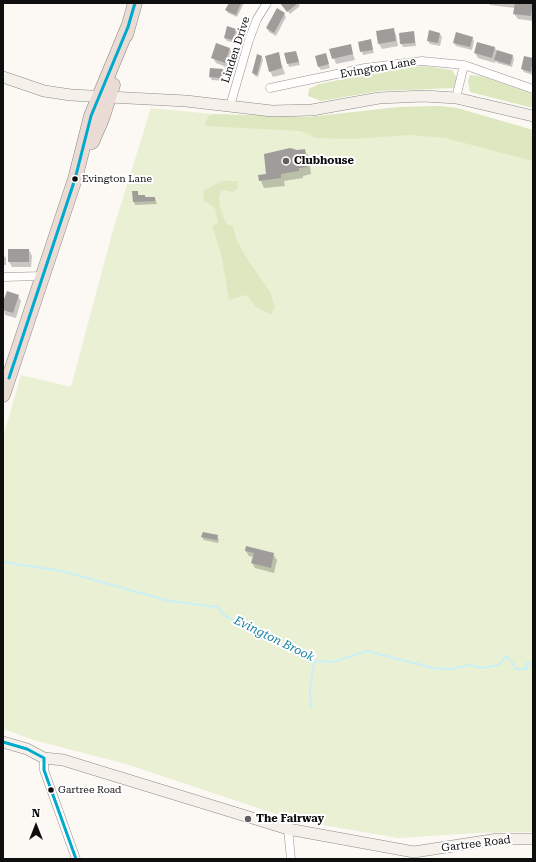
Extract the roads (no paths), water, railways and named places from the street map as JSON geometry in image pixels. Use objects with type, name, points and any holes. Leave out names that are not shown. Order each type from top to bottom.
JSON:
[{"type":"highway","points":[[3,395],[75,178],[102,119],[104,96],[135,3]]},
{"type":"main road","points":[[3,77],[44,91],[186,101],[272,111],[312,110],[402,96],[456,98],[533,116]]},
{"type":"main road","name":"Gartree Road","points":[[3,742],[27,750],[44,758],[63,760],[288,829],[414,852],[498,839],[533,839]]},
{"type":"street","name":"Linden Drive","points":[[230,106],[249,40],[257,19],[267,3]]},
{"type":"street","name":"Evington Lane","points":[[270,88],[365,68],[422,61],[464,65],[533,89]]},
{"type":"street","points":[[456,98],[464,65]]},
{"type":"street","points":[[3,277],[42,276]]},
{"type":"street","points":[[44,758],[44,770],[76,859]]},
{"type":"street","points":[[288,829],[291,859]]},
{"type":"waterway","name":"Evington Brook","points":[[3,562],[62,571],[169,601],[217,607],[225,616],[314,661],[333,662],[367,651],[433,668],[451,669],[470,665],[482,668],[499,665],[506,656],[510,659],[516,669],[526,669],[527,663],[533,665]]},
{"type":"waterway","points":[[311,708],[310,689],[314,661]]},
{"type":"place","name":"Clubhouse","points":[[286,161]]},
{"type":"place","name":"Evington Lane","points":[[75,179]]},
{"type":"place","name":"Gartree Road","points":[[51,790]]},
{"type":"place","name":"The Fairway","points":[[248,819]]}]
